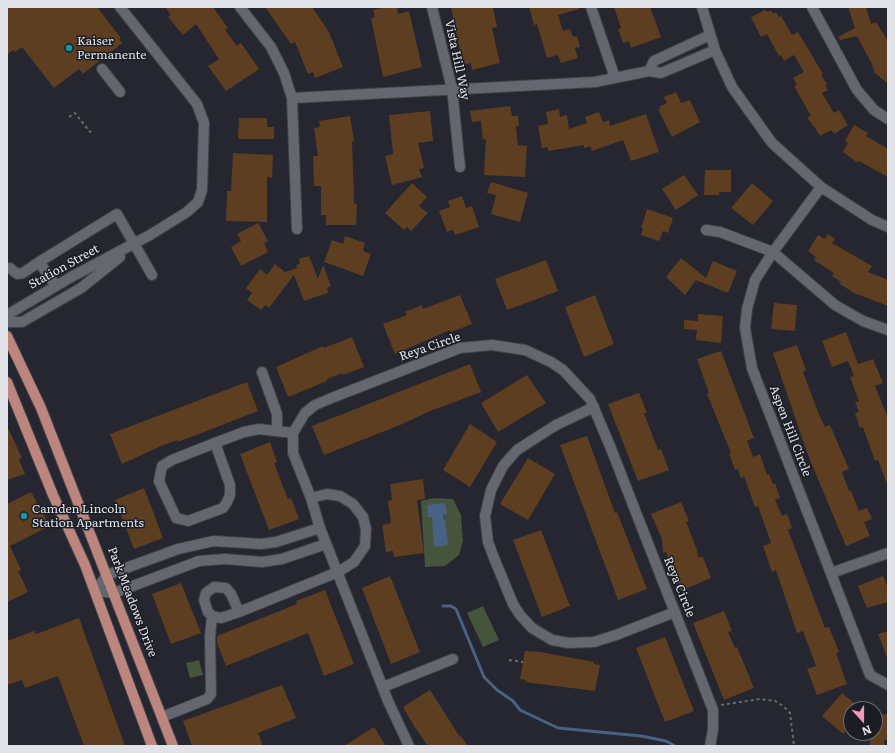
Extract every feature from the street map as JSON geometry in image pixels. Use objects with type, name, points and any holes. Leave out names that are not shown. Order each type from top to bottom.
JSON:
[{"type":"main road","name":"Park Meadows Drive","points":[[7,336],[41,408],[173,746]]},
{"type":"main road","points":[[7,382],[94,591],[152,746]]},
{"type":"street","name":"Station Street","points":[[7,315],[56,286],[135,244],[178,218],[198,202],[202,190],[204,123],[197,104],[120,7]]},
{"type":"street","points":[[240,7],[271,47],[284,73],[292,98],[297,229]]},
{"type":"street","name":"Vista Hill Way","points":[[432,7],[452,89],[460,167]]},
{"type":"street","points":[[591,7],[615,78]]},
{"type":"street","points":[[702,7],[715,50],[732,87],[772,143],[821,187],[872,220],[888,227]]},
{"type":"street","points":[[812,7],[857,90],[874,110],[888,118]]},
{"type":"street","points":[[649,71],[654,61],[710,35]]},
{"type":"street","points":[[292,98],[595,82],[649,71],[661,73],[715,50]]},
{"type":"street","points":[[102,69],[120,92]]},
{"type":"street","name":"Aspen Hill Circle","points":[[821,187],[773,252],[756,280],[747,309],[745,328],[752,368],[870,675],[888,685]]},
{"type":"street","points":[[10,268],[17,274],[22,273],[117,214],[152,275]]},
{"type":"street","points":[[706,230],[720,232],[773,252],[835,305],[863,321],[888,330]]},
{"type":"street","name":"Station Street","points":[[7,322],[22,322],[80,288],[135,244]]},
{"type":"street","points":[[39,262],[56,286]]},
{"type":"street","name":"Reya Circle","points":[[293,433],[305,413],[315,405],[460,348],[492,345],[525,350],[540,356],[563,370],[584,391],[594,407],[675,612],[712,708],[713,730],[710,746]]},
{"type":"street","points":[[262,372],[277,414],[277,430]]},
{"type":"street","points":[[594,407],[556,425],[517,450],[503,466],[491,490],[485,516],[488,542],[494,558],[513,604],[520,615],[532,628],[552,640],[569,643],[594,642],[616,636],[675,612]]},
{"type":"street","points":[[215,444],[230,486],[230,495],[227,502],[223,508],[188,521],[176,518],[159,481],[162,466],[172,460],[244,432],[259,429],[293,433],[293,453],[312,498],[320,528],[399,727],[409,746]]},
{"type":"street","points":[[239,612],[229,590],[223,586],[214,587],[206,593],[204,600],[208,612],[212,616],[221,618],[239,612],[338,572],[354,562],[365,546],[366,529],[363,517],[353,504],[340,496],[327,494],[312,498]]},
{"type":"street","points":[[94,591],[107,575],[172,551],[202,542],[214,541],[261,544],[276,542],[320,528]]},
{"type":"street","points":[[94,591],[114,592],[178,568],[211,559],[262,562],[282,559],[326,544]]},
{"type":"street","points":[[172,551],[178,568]]},
{"type":"street","points":[[831,573],[888,553]]},
{"type":"street","points":[[162,717],[207,698],[211,694],[210,637],[212,616]]},
{"type":"street","points":[[383,687],[452,660]]},
{"type":"path","points":[[69,117],[75,113],[90,132],[93,129]]},
{"type":"path","points":[[508,660],[523,662]]},
{"type":"path","points":[[712,708],[760,699],[775,701],[790,713],[794,746]]},
{"type":"green space","points":[[434,498],[453,499],[461,515],[463,541],[459,555],[445,566],[425,567],[421,501]]},
{"type":"green space","points":[[483,606],[499,640],[483,647],[467,613]]},
{"type":"green space","points":[[199,660],[203,675],[190,678],[186,663]]},
{"type":"water","points":[[445,503],[447,514],[443,515],[443,520],[445,520],[448,545],[434,547],[432,517],[428,517],[427,505]]},
{"type":"building","name":"Kaiser Permanente","points":[[7,7],[97,7],[121,38],[119,39],[122,43],[83,74],[79,69],[54,88],[22,47],[15,52],[13,50],[7,55]]},
{"type":"building","points":[[165,7],[213,7],[228,28],[225,30],[237,46],[241,43],[259,69],[226,91],[208,66],[219,59],[196,24],[183,35],[168,17],[171,15]]},
{"type":"building","points":[[265,7],[312,7],[329,32],[343,67],[315,78],[313,72],[308,74],[295,42],[291,44]]},
{"type":"building","points":[[387,7],[397,7],[398,14],[409,11],[422,67],[383,77],[371,18],[375,17],[373,10]]},
{"type":"building","points":[[451,7],[493,7],[497,27],[492,28],[500,63],[472,70],[471,63],[463,65]]},
{"type":"building","points":[[529,7],[579,7],[579,9],[558,15],[563,31],[570,29],[573,37],[577,36],[580,47],[575,48],[578,58],[561,63],[558,55],[547,58],[537,24],[534,25]]},
{"type":"building","points":[[614,7],[650,7],[661,37],[631,48],[629,41],[623,43],[618,29],[621,28]]},
{"type":"building","points":[[848,7],[866,7],[871,24],[876,22],[888,41],[888,84],[874,72],[875,70],[872,67],[873,66],[857,36],[840,40],[838,37],[855,28]]},
{"type":"building","points":[[765,10],[767,12],[771,10],[773,14],[776,12],[779,17],[781,16],[792,35],[798,32],[823,74],[821,75],[827,84],[825,85],[828,90],[822,93],[834,113],[839,110],[848,125],[834,134],[831,130],[820,136],[807,117],[811,116],[794,86],[797,85],[793,78],[804,72],[794,55],[784,61],[781,55],[779,56],[767,34],[761,37],[751,17]]},
{"type":"building","points":[[676,92],[681,103],[690,100],[700,122],[672,137],[658,109],[667,103],[664,97]]},
{"type":"building","points":[[510,106],[512,116],[518,116],[519,126],[516,126],[518,145],[527,146],[525,177],[484,175],[486,139],[483,140],[481,121],[472,122],[470,111]]},
{"type":"building","points":[[559,109],[560,117],[567,115],[569,129],[587,123],[585,117],[599,112],[603,122],[609,120],[610,126],[646,114],[659,152],[631,161],[623,140],[592,151],[590,146],[584,148],[584,145],[548,151],[548,147],[542,148],[538,126],[548,124],[546,112]]},
{"type":"building","points":[[430,111],[433,141],[418,143],[424,168],[419,169],[422,177],[392,185],[385,156],[393,154],[389,115]]},
{"type":"building","points":[[350,116],[354,141],[352,142],[354,204],[357,204],[356,225],[326,225],[326,215],[321,215],[321,186],[314,186],[313,156],[318,156],[314,128],[320,127],[319,121]]},
{"type":"building","points":[[239,118],[267,118],[267,127],[274,127],[274,139],[238,139]]},
{"type":"building","points":[[854,125],[868,133],[866,136],[888,149],[888,177],[859,161],[858,163],[843,152],[848,143],[845,141]]},
{"type":"building","points":[[233,153],[273,155],[272,178],[267,177],[267,222],[226,221],[227,191],[231,191]]},
{"type":"building","points":[[705,170],[731,170],[731,192],[719,192],[719,195],[704,195]]},
{"type":"building","points":[[684,175],[698,195],[676,210],[662,189]]},
{"type":"building","points":[[491,182],[528,193],[520,222],[491,214],[496,195],[487,193]]},
{"type":"building","points":[[412,183],[427,197],[419,206],[428,213],[411,231],[407,227],[404,230],[385,213]]},
{"type":"building","points":[[752,183],[773,201],[753,225],[731,208]]},
{"type":"building","points":[[462,196],[466,208],[472,206],[479,227],[455,235],[453,230],[447,232],[439,211],[450,207],[448,201]]},
{"type":"building","points":[[647,209],[673,218],[668,233],[663,231],[659,241],[641,235],[643,228],[641,228]]},
{"type":"building","points":[[258,223],[268,241],[264,243],[268,252],[241,266],[231,247],[241,241],[237,234]]},
{"type":"building","points":[[828,234],[835,239],[832,243],[872,266],[868,272],[888,280],[888,306],[854,293],[840,284],[841,282],[832,276],[834,273],[814,260],[816,257],[808,251],[818,235],[825,239]]},
{"type":"building","points":[[345,236],[365,243],[363,251],[371,254],[363,276],[324,262],[332,240],[343,244]]},
{"type":"building","points":[[309,256],[318,279],[323,265],[331,286],[327,288],[328,293],[304,301],[294,275],[269,308],[265,305],[261,310],[247,300],[252,293],[246,288],[260,269],[267,275],[275,264],[285,272],[297,268],[296,265],[300,264],[299,259]]},
{"type":"building","points":[[681,258],[706,278],[713,261],[737,271],[728,293],[696,280],[685,295],[666,277]]},
{"type":"building","points":[[546,260],[558,291],[507,310],[495,279]]},
{"type":"building","points":[[460,295],[472,324],[451,332],[450,330],[395,354],[383,324],[407,315],[405,312],[422,305],[423,309]]},
{"type":"building","points":[[595,295],[614,344],[584,357],[565,307]]},
{"type":"building","points":[[774,303],[797,305],[795,331],[771,329]]},
{"type":"building","points":[[698,314],[723,316],[721,343],[696,340],[697,330],[684,329],[684,320],[698,321]]},
{"type":"building","points":[[846,332],[858,364],[873,359],[883,383],[875,386],[888,418],[887,484],[878,460],[875,461],[863,427],[860,428],[855,413],[859,412],[855,402],[859,401],[850,377],[854,376],[848,361],[832,367],[822,341]]},
{"type":"building","points":[[352,337],[364,367],[327,379],[327,381],[288,397],[276,367],[323,346],[324,348]]},
{"type":"building","points":[[797,345],[806,370],[803,372],[818,412],[825,427],[830,425],[849,469],[842,472],[849,491],[851,491],[859,511],[867,508],[872,519],[864,522],[870,536],[846,546],[808,455],[773,353]]},
{"type":"building","points":[[721,351],[754,438],[747,441],[753,457],[760,454],[767,475],[769,474],[773,484],[775,483],[780,498],[775,500],[782,516],[787,514],[792,528],[788,530],[825,628],[829,627],[839,652],[836,653],[847,684],[817,695],[807,669],[816,666],[803,631],[797,633],[776,570],[772,572],[763,546],[771,543],[758,506],[755,507],[744,476],[741,478],[738,469],[735,470],[729,453],[731,453],[707,394],[709,393],[697,359]]},
{"type":"building","points":[[470,364],[481,392],[324,455],[312,426]]},
{"type":"building","points":[[527,375],[546,403],[498,432],[481,403]]},
{"type":"building","points":[[247,382],[258,411],[178,442],[177,440],[161,446],[122,464],[110,434]]},
{"type":"building","points":[[639,393],[647,413],[644,413],[658,450],[661,449],[669,470],[638,481],[608,404]]},
{"type":"building","points":[[470,424],[497,442],[470,487],[443,470]]},
{"type":"building","name":"Camden Lincoln Station Apartments","points":[[7,426],[22,458],[19,459],[25,474],[7,480]]},
{"type":"building","points":[[587,436],[615,513],[617,512],[647,589],[618,600],[560,445]]},
{"type":"building","points":[[270,442],[277,462],[274,463],[288,499],[291,498],[299,519],[269,530],[240,454]]},
{"type":"building","points":[[528,458],[555,474],[528,520],[500,504]]},
{"type":"building","points":[[423,479],[425,499],[417,500],[424,553],[394,557],[393,551],[386,552],[382,525],[391,523],[388,501],[392,500],[390,484]]},
{"type":"building","points":[[144,488],[163,538],[134,549],[115,500]]},
{"type":"building","name":"Camden Lincoln Station Apartments","points":[[31,492],[50,526],[10,546],[21,570],[18,571],[28,592],[7,602],[7,504]]},
{"type":"building","points":[[681,502],[689,521],[686,522],[697,550],[698,557],[703,557],[711,578],[681,591],[674,574],[674,563],[670,563],[666,552],[663,553],[662,539],[651,514]]},
{"type":"building","points":[[541,530],[570,606],[542,617],[513,540]]},
{"type":"building","points":[[390,576],[420,652],[391,664],[362,588]]},
{"type":"building","points":[[883,576],[888,588],[888,602],[867,608],[858,586]]},
{"type":"building","points":[[181,583],[201,633],[171,644],[152,594]]},
{"type":"building","points":[[325,590],[354,664],[324,676],[308,633],[226,666],[217,643],[217,636],[297,604],[296,601]]},
{"type":"building","points":[[724,611],[732,631],[728,632],[735,648],[737,647],[754,688],[724,700],[693,623]]},
{"type":"building","points":[[79,618],[125,746],[84,746],[58,676],[25,688],[22,680],[7,685],[7,641],[34,631],[36,634]]},
{"type":"building","points":[[888,631],[888,658],[887,658],[878,634]]},
{"type":"building","points":[[665,637],[694,711],[665,722],[636,648]]},
{"type":"building","points":[[525,651],[540,652],[594,662],[594,664],[600,665],[595,691],[525,682],[526,680],[520,679]]},
{"type":"building","points":[[282,685],[296,718],[258,733],[263,746],[192,746],[183,721]]},
{"type":"building","points":[[430,690],[460,737],[461,736],[468,746],[428,746],[414,726],[403,707]]},
{"type":"building","points":[[842,693],[852,701],[843,701],[843,734],[822,716]]},
{"type":"building","points":[[883,714],[888,714],[888,740],[884,740],[885,745],[870,746],[870,741],[883,741]]},
{"type":"building","points":[[374,727],[386,746],[344,746]]},
{"type":"waterway","points":[[443,606],[451,606],[456,609],[484,677],[497,690],[513,701],[520,710],[558,728],[641,736],[666,741],[675,746]]},
{"type":"place","name":"Kaiser Permanente","points":[[69,48]]},
{"type":"place","name":"Camden Lincoln Station Apartments","points":[[24,516]]}]
